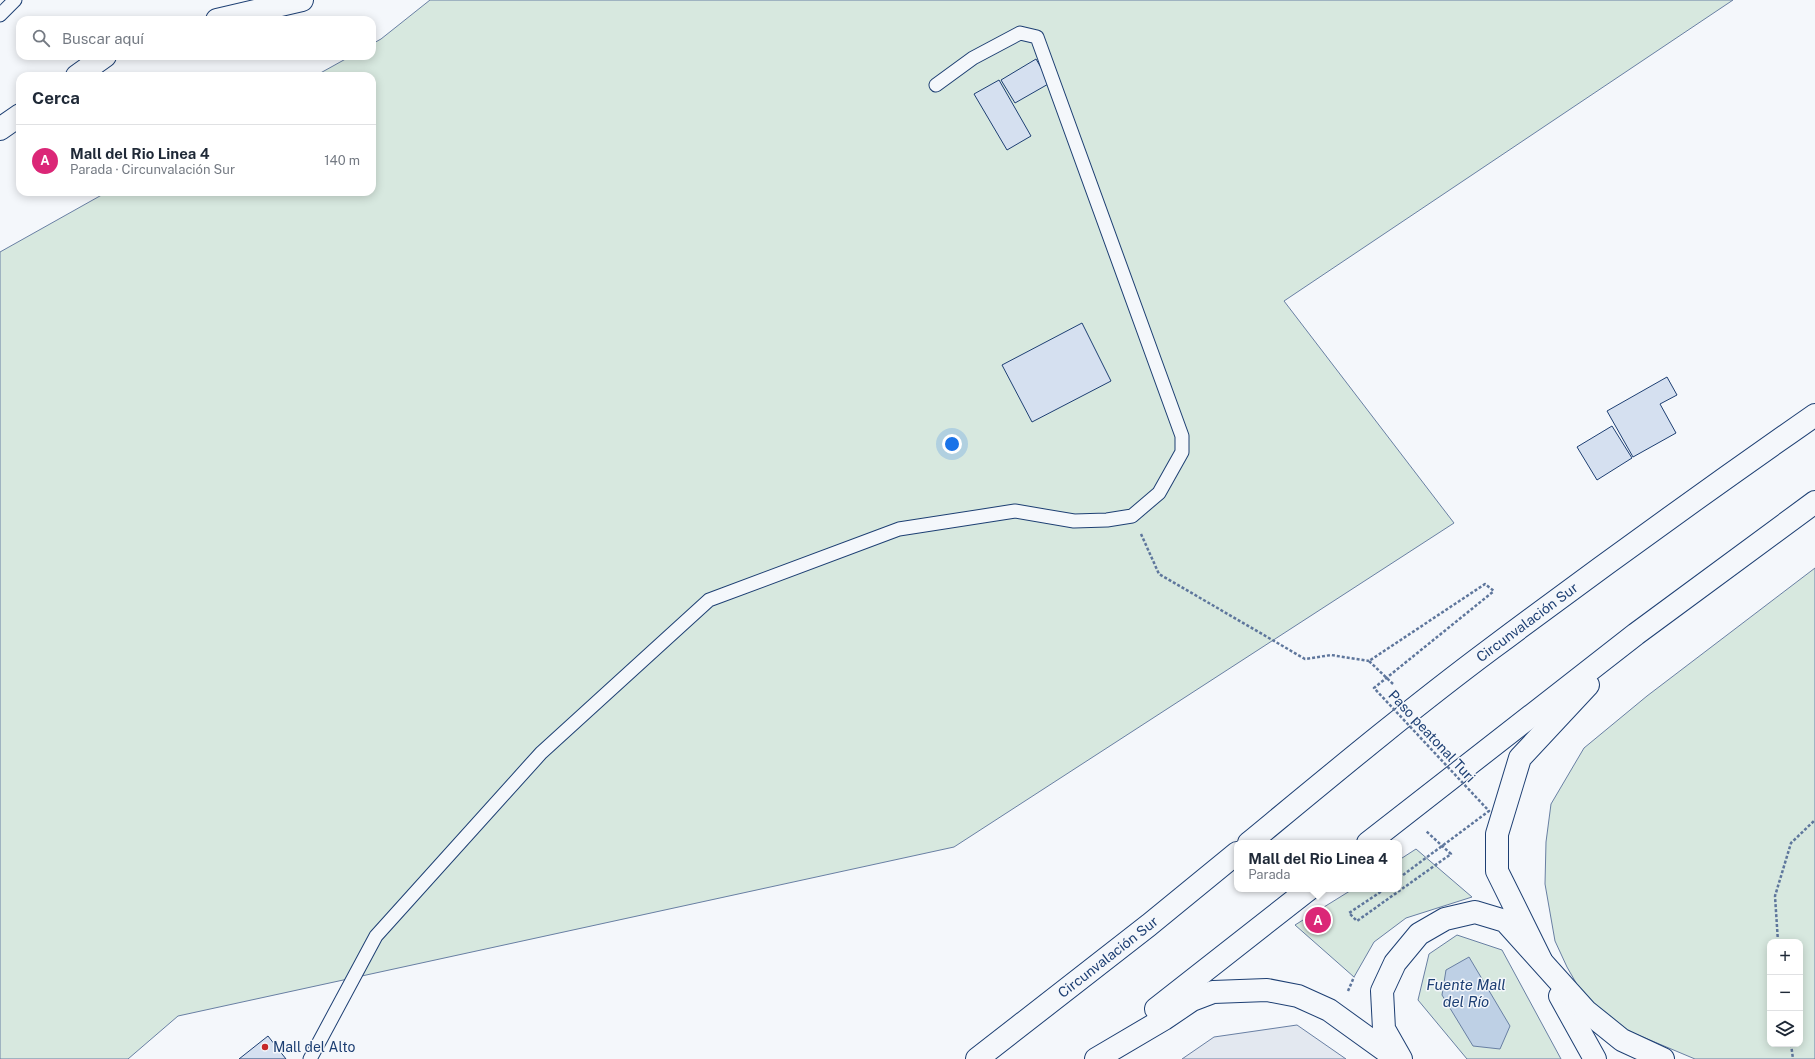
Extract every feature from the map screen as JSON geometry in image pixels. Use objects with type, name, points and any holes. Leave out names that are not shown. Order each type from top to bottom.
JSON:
[{"type":"main road","points":[[234,16],[302,0]]},
{"type":"main road","points":[[83,72],[99,60]]},
{"type":"main road","points":[[0,129],[16,118]]},
{"type":"main road","name":"Circunvalación Sur","points":[[1253,840],[1360,751],[1490,650],[1674,514],[1815,415]]},
{"type":"main road","points":[[1372,840],[1636,634],[1815,502]]},
{"type":"main road","points":[[1596,1059],[1540,960],[1498,871],[1497,834],[1520,758],[1636,634]]},
{"type":"main road","name":"Circunvalación Sur","points":[[977,1059],[1149,925],[1234,855]]},
{"type":"main road","points":[[1092,1059],[1305,892]]},
{"type":"main road","points":[[1401,1059],[1384,1029],[1382,991],[1395,962],[1419,934],[1445,919],[1475,912],[1505,921],[1586,1011],[1622,1040],[1662,1059]]},
{"type":"main road","points":[[1096,1059],[1164,1019],[1192,1000],[1213,992],[1267,990],[1298,996],[1329,1010],[1398,1059]]},
{"type":"lane","points":[[0,14],[15,0]]},
{"type":"lane","points":[[310,1059],[376,936],[541,753],[709,600],[899,529],[1015,511],[1074,521],[1107,520],[1132,516],[1159,493],[1182,452],[1182,436],[1037,36],[1020,34],[973,58],[936,85]]},
{"type":"path","points":[[1132,516],[1159,574],[1305,659],[1330,655],[1369,662],[1393,684]]},
{"type":"path","name":"Paso peatonal Turi","points":[[1369,662],[1485,584],[1494,590],[1374,688],[1489,811],[1402,876]]},
{"type":"path","points":[[1402,889],[1451,854],[1406,813]]},
{"type":"path","points":[[1778,939],[1775,896],[1791,843],[1815,820]]},
{"type":"path","points":[[1381,892],[1349,913],[1357,921],[1398,892]]},
{"type":"path","points":[[1791,1047],[1793,1059]]},
{"type":"shaded area","points":[[430,0],[1733,0],[1284,301],[1454,523],[954,847],[178,1016],[128,1059],[0,1059],[0,252],[100,196],[376,196],[376,72],[322,72],[344,60],[376,60],[376,42]]},
{"type":"shaded area","points":[[1815,568],[1815,1059],[1695,1059],[1626,1030],[1603,1012],[1579,988],[1555,941],[1545,884],[1546,842],[1551,804],[1584,748],[1647,696]]},
{"type":"shaded area","points":[[1416,849],[1472,897],[1406,918],[1374,942],[1354,977],[1295,925],[1348,892],[1402,892],[1402,858]]},
{"type":"shaded area","points":[[1457,935],[1502,950],[1561,1059],[1467,1059],[1418,1000],[1429,954]]},
{"type":"shaded area","points":[[1297,1025],[1346,1059],[1182,1059],[1214,1037]]},
{"type":"water","name":"Fuente Mall del Río","points":[[1469,957],[1510,1026],[1500,1049],[1473,1046],[1442,995],[1446,970]]},
{"type":"building","points":[[1036,59],[1050,83],[1015,103],[1001,80]]},
{"type":"building","points":[[999,80],[1031,136],[1007,150],[974,94]]},
{"type":"building","points":[[1082,323],[1111,381],[1032,422],[1002,365]]},
{"type":"building","points":[[1667,377],[1677,395],[1660,404],[1676,433],[1633,457],[1607,411]]},
{"type":"building","points":[[1612,426],[1632,458],[1597,480],[1577,447]]},
{"type":"building","name":"Mall del Alto","points":[[268,1036],[286,1059],[239,1059]]},
{"type":"place","name":"Mall del Rio Linea 4","points":[[1318,920]]},
{"type":"place","name":"Mall del Alto","points":[[265,1047]]}]
